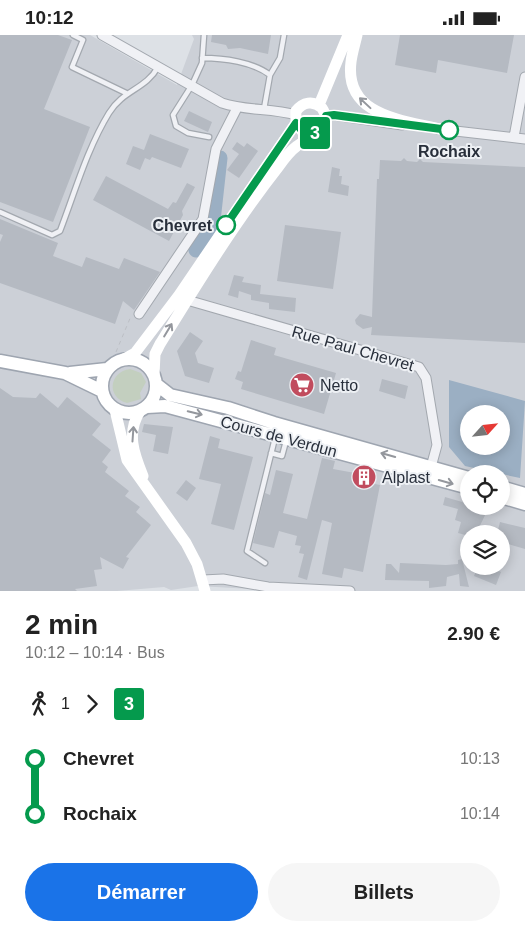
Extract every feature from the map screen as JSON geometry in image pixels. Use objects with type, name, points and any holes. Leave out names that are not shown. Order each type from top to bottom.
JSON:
[{"type":"main road","points":[[319,105],[348,35]]},
{"type":"main road","points":[[356,35],[350,63],[353,85],[362,102],[378,113],[443,130]]},
{"type":"main road","points":[[143,409],[124,413],[115,410],[108,404],[102,391],[103,379],[115,364],[135,353],[180,295],[296,119],[302,105],[314,103],[319,105],[326,116],[325,125],[290,152],[278,167],[187,300],[155,354],[156,393],[143,409],[132,429],[132,445],[149,489]]},
{"type":"main road","points":[[296,119],[303,132],[315,133]]},
{"type":"main road","points":[[0,361],[65,373],[102,391]]},
{"type":"main road","points":[[65,373],[115,364],[142,362],[155,379]]},
{"type":"main road","name":"Cours de Verdun","points":[[155,379],[170,395],[228,408],[274,423],[460,475]]},
{"type":"main road","name":"Cours de Verdun","points":[[143,409],[166,406],[460,485]]},
{"type":"main road","points":[[115,410],[127,460],[186,543],[204,586]]},
{"type":"main road","points":[[510,490],[525,494]]},
{"type":"main road","points":[[510,500],[525,504]]},
{"type":"street","points":[[102,35],[236,108],[264,109],[296,119]]},
{"type":"street","points":[[514,137],[525,77]]},
{"type":"street","points":[[139,314],[203,219],[216,149],[236,108]]},
{"type":"street","points":[[326,116],[334,115],[525,139]]},
{"type":"street","name":"Rue Paul Chevret","points":[[187,300],[419,367],[426,378],[437,445],[432,467]]},
{"type":"street","points":[[204,586],[223,579],[268,587],[350,591]]},
{"type":"lane","points":[[73,35],[83,40],[72,67],[126,93]]},
{"type":"lane","points":[[204,35],[202,58],[192,85],[173,115],[176,126],[188,133],[209,137]]},
{"type":"lane","points":[[264,109],[270,75],[280,58],[284,44],[284,35]]},
{"type":"lane","points":[[202,58],[214,58],[260,67],[270,75]]},
{"type":"lane","points":[[0,212],[52,235],[60,231],[89,155],[109,113],[126,93],[151,79],[158,67]]},
{"type":"lane","points":[[265,563],[247,551],[271,453],[282,436]]},
{"type":"lane","points":[[271,453],[282,456],[282,436]]},
{"type":"path","points":[[115,364],[115,355],[131,316],[139,314]]},
{"type":"shaded area","points":[[0,35],[90,35],[177,85],[194,39],[192,35],[525,35],[525,591],[286,591],[198,586],[171,590],[164,587],[117,591],[0,591]]},
{"type":"green space","points":[[130,369],[141,373],[146,382],[140,393],[141,399],[127,403],[116,396],[113,385],[114,379],[118,375]]},
{"type":"water","points":[[449,380],[525,401],[520,478],[510,476],[510,465],[464,465],[449,447]]},
{"type":"building","points":[[0,35],[58,35],[72,40],[44,109],[90,127],[53,222],[0,202]]},
{"type":"building","points":[[212,35],[271,35],[268,54],[240,48],[228,49],[226,45],[211,42]]},
{"type":"building","points":[[400,35],[514,35],[507,73],[438,60],[436,73],[395,65]]},
{"type":"building","points":[[189,111],[212,122],[208,132],[184,121]]},
{"type":"building","points":[[150,134],[189,149],[181,168],[152,157],[150,160],[145,158],[140,170],[126,164],[133,146],[144,150]]},
{"type":"building","points":[[237,142],[244,147],[247,143],[258,151],[239,178],[227,170],[239,154],[232,149]]},
{"type":"building","points":[[404,158],[407,161],[417,162],[420,159],[423,162],[525,167],[525,343],[371,335],[372,327],[363,329],[356,324],[355,320],[360,314],[372,317],[377,179],[379,179],[380,160],[401,161]]},
{"type":"building","points":[[332,167],[340,169],[339,176],[342,176],[341,184],[349,186],[348,196],[328,192]]},
{"type":"building","points":[[106,176],[168,209],[173,202],[176,203],[187,183],[195,187],[169,241],[93,200]]},
{"type":"building","points":[[0,219],[58,243],[53,256],[82,267],[86,257],[119,269],[124,258],[160,272],[134,310],[123,301],[115,324],[0,283],[0,242],[3,235],[0,234]]},
{"type":"building","points":[[285,225],[341,232],[333,289],[277,281]]},
{"type":"building","points":[[234,275],[244,277],[242,282],[261,285],[260,294],[296,298],[295,312],[269,309],[269,303],[251,300],[251,295],[239,291],[238,298],[228,295]]},
{"type":"building","points":[[190,332],[203,341],[195,353],[198,363],[214,368],[209,383],[185,376],[177,351]]},
{"type":"building","name":"Netto","points":[[251,340],[276,348],[274,355],[336,373],[324,414],[241,389],[243,382],[235,379],[238,371],[241,372]]},
{"type":"building","points":[[382,379],[408,386],[405,399],[379,391]]},
{"type":"building","points":[[0,388],[13,397],[36,398],[40,393],[58,408],[67,397],[101,424],[92,435],[111,450],[102,462],[108,467],[105,472],[129,491],[125,496],[140,507],[136,512],[151,525],[126,557],[129,558],[123,569],[100,557],[102,569],[94,570],[97,586],[75,589],[77,591],[0,591]]},
{"type":"building","points":[[144,424],[173,427],[168,454],[153,451],[156,435],[142,432]]},
{"type":"building","points":[[210,436],[220,439],[218,448],[253,457],[234,530],[211,524],[221,484],[199,479]]},
{"type":"building","points":[[322,458],[335,461],[333,469],[366,475],[365,482],[380,485],[363,572],[344,568],[342,578],[322,574],[332,523],[322,520],[307,580],[298,577],[304,554],[299,553],[301,546],[295,545],[297,536],[279,531],[274,548],[253,543],[265,493],[270,495],[276,470],[293,474],[283,513],[307,519]]},
{"type":"building","points":[[186,480],[196,488],[187,501],[176,493]]},
{"type":"building","points":[[445,497],[460,501],[460,515],[485,515],[480,525],[460,525],[461,522],[455,520],[458,509],[443,505]]},
{"type":"building","points":[[500,522],[525,528],[525,549],[510,545],[510,525],[499,525]]},
{"type":"building","points":[[458,560],[460,560],[460,575],[466,575],[469,587],[460,586],[459,574],[447,577],[446,586],[429,588],[429,581],[385,580],[386,564],[391,564],[399,573],[400,563],[446,565],[458,564]]},
{"type":"building","points":[[474,575],[500,575],[496,585]]},
{"type":"waterway","points":[[196,250],[213,221],[220,158]]},
{"type":"bus line","name":"3","points":[[226,225],[296,123],[298,128],[308,134],[320,131],[325,125],[326,116],[334,115],[449,130]]},
{"type":"place","name":"Rochaix","points":[[449,130]]},
{"type":"place","name":"Chevret","points":[[226,225]]},
{"type":"place","name":"Netto","points":[[302,385]]},
{"type":"place","name":"Alplast","points":[[364,477]]}]
